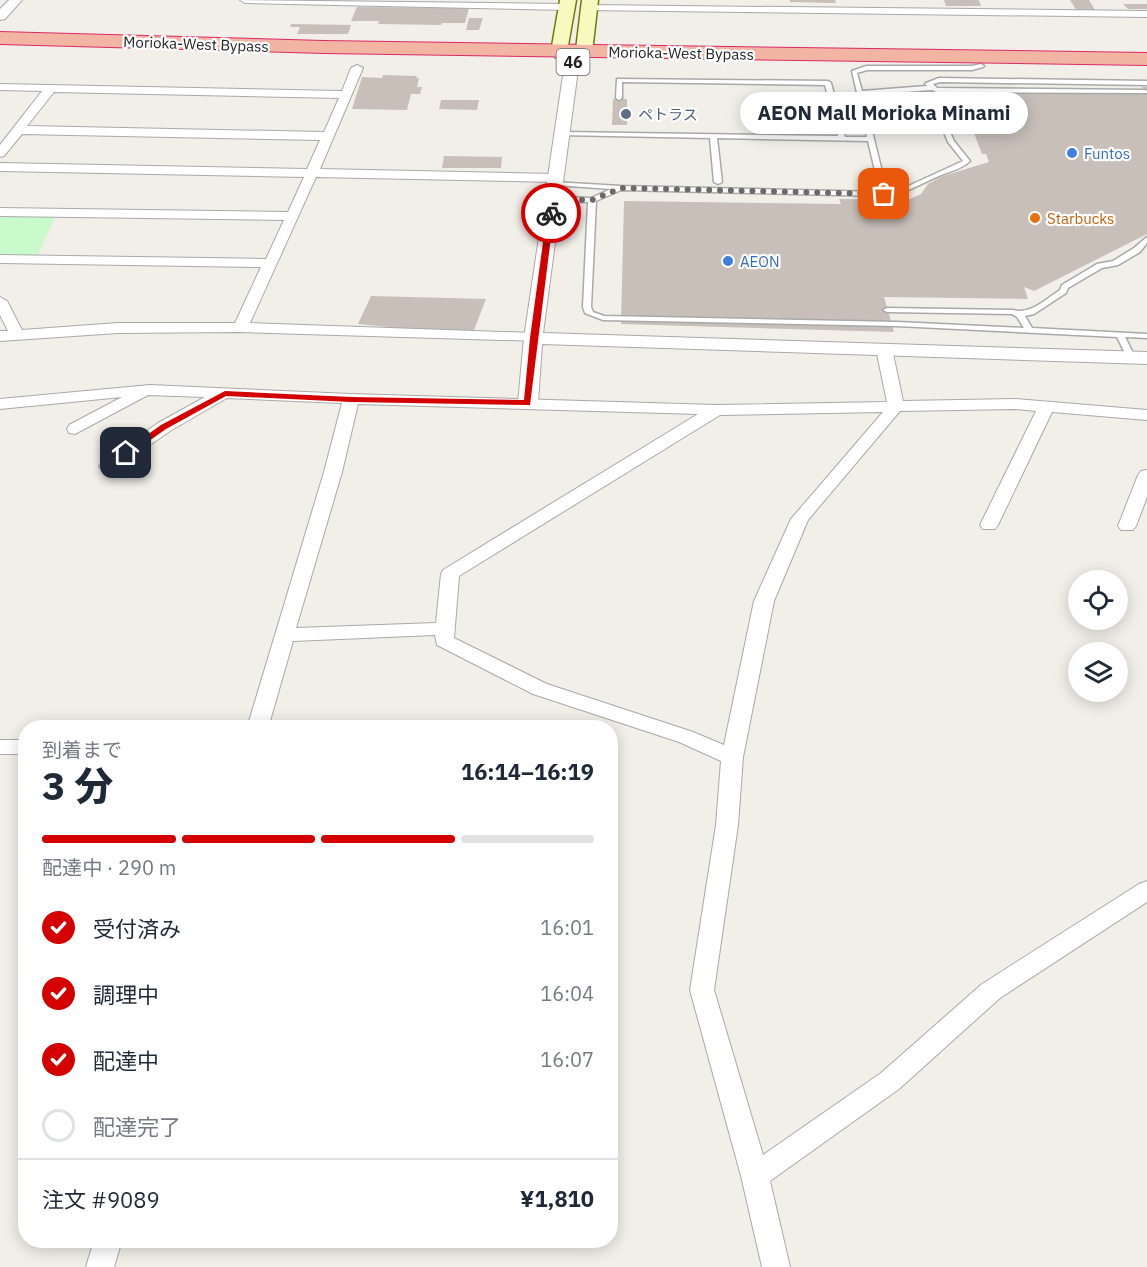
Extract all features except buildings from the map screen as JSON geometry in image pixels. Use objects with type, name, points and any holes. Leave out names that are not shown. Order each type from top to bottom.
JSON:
[{"type":"highway","name":"Morioka-West Bypass","points":[[0,38],[981,66],[1147,68]]},
{"type":"highway","name":"Morioka-West Bypass","points":[[0,48],[1147,59]]},
{"type":"main road","points":[[568,4],[572,55]]},
{"type":"main road","points":[[572,55],[590,4]]},
{"type":"street","points":[[0,16],[16,0]]},
{"type":"street","points":[[245,0],[568,4]]},
{"type":"street","points":[[1110,0],[1119,14]]},
{"type":"street","points":[[590,4],[856,5],[1147,14]]},
{"type":"street","points":[[528,403],[533,338],[572,55]]},
{"type":"street","points":[[240,327],[293,216],[357,68]]},
{"type":"street","points":[[0,87],[346,95]]},
{"type":"street","points":[[0,153],[51,88]]},
{"type":"street","points":[[19,130],[327,136]]},
{"type":"street","points":[[0,167],[312,172],[554,187]]},
{"type":"street","points":[[0,212],[293,216]]},
{"type":"street","points":[[0,259],[271,263]]},
{"type":"street","points":[[0,301],[17,334]]},
{"type":"street","points":[[0,336],[118,328],[240,327],[1139,358]]},
{"type":"street","points":[[884,349],[896,406]]},
{"type":"street","points":[[75,429],[150,390]]},
{"type":"street","points":[[0,404],[150,390],[351,399],[716,410],[1015,404],[1147,415]]},
{"type":"street","points":[[108,466],[164,427],[225,393]]},
{"type":"street","points":[[259,720],[333,472],[351,399]]},
{"type":"street","points":[[776,1267],[755,1176],[702,990],[728,825],[732,757],[764,601],[800,519],[896,406]]},
{"type":"street","points":[[989,525],[1046,407]]},
{"type":"street","points":[[716,410],[450,574],[444,641],[540,689],[686,737],[732,757]]},
{"type":"street","points":[[1127,526],[1147,475]]},
{"type":"street","points":[[285,635],[445,629]]},
{"type":"street","points":[[0,747],[18,747]]},
{"type":"street","points":[[755,1176],[890,1081],[991,991],[1147,890]]},
{"type":"street","points":[[100,1267],[106,1248]]},
{"type":"lane","points":[[884,194],[854,72],[858,69],[981,66]]},
{"type":"lane","points":[[619,98],[619,80],[828,83],[842,138]]},
{"type":"lane","points":[[931,88],[929,82],[939,80],[1147,83]]},
{"type":"lane","points":[[860,96],[931,88],[1145,92]]},
{"type":"lane","points":[[554,187],[900,193],[967,161],[951,142],[934,101],[860,96]]},
{"type":"lane","points":[[562,134],[871,139]]},
{"type":"lane","points":[[713,136],[718,182]]},
{"type":"lane","points":[[554,187],[592,200],[621,188]]},
{"type":"lane","points":[[592,200],[587,307],[589,313],[603,318],[897,324],[1147,336]]},
{"type":"lane","points":[[1020,315],[1031,312],[1063,291],[1065,287],[1100,266],[1114,263],[1137,250],[1147,240]]},
{"type":"lane","points":[[887,310],[1013,312],[1020,315],[1030,331]]},
{"type":"lane","points":[[1120,335],[1139,358]]},
{"type":"green space","points":[[0,217],[55,217],[38,255],[0,255]]},
{"type":"way so far","points":[[551,213],[553,199],[592,200],[621,188],[798,190],[884,194]]},
{"type":"place","name":"ペトラス","points":[[626,114]]},
{"type":"place","name":"Funtos","points":[[1072,153]]},
{"type":"place","name":"AEON Mall Morioka Minami","points":[[884,194]]},
{"type":"place","name":"Starbucks","points":[[1035,218]]},
{"type":"place","name":"AEON","points":[[728,261]]},
{"type":"route","points":[[126,453],[164,427],[225,393],[351,399],[528,403],[533,338],[551,213]]}]
